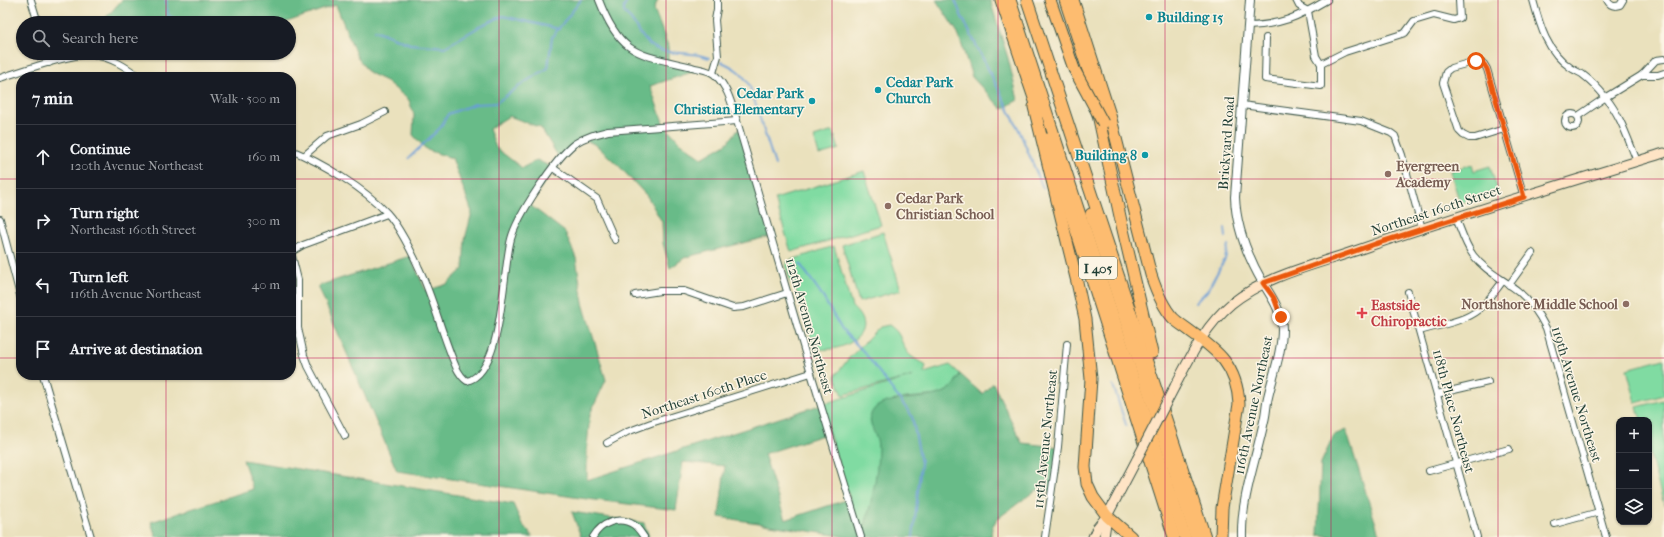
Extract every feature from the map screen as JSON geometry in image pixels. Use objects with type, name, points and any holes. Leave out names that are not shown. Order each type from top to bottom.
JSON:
[{"type":"highway","name":"I 405","points":[[1001,0],[1174,537]]},
{"type":"highway","name":"I 405","points":[[1010,0],[1185,537]]},
{"type":"highway","name":"I 405","points":[[1020,0],[1196,537]]},
{"type":"highway","name":"I 405","points":[[1027,0],[1205,537]]},
{"type":"highway","points":[[1050,0],[1074,69],[1108,134],[1124,172]]},
{"type":"highway","points":[[1065,0],[1089,73],[1146,329],[1177,450]]},
{"type":"highway","points":[[1073,0],[1104,94],[1151,275],[1160,299],[1174,318],[1214,348],[1227,362],[1235,378],[1239,392],[1239,404],[1222,508],[1221,537]]},
{"type":"highway","points":[[1024,68],[1085,319],[1091,380],[1085,476],[1093,497],[1108,516],[1131,537]]},
{"type":"main road","name":"Northeast 160th Street","points":[[1108,516],[1200,338],[1207,328],[1230,305],[1263,283],[1422,229],[1664,153]]},
{"type":"main road","points":[[1093,537],[1097,528],[1108,516]]},
{"type":"main road","points":[[1104,537],[1108,516]]},
{"type":"street","points":[[31,0],[36,16]]},
{"type":"street","points":[[599,0],[616,34],[630,48],[646,56],[713,73],[718,56],[715,20],[717,0]]},
{"type":"street","name":"Brickyard Road","points":[[1250,0],[1235,197],[1236,209],[1248,251],[1263,283]]},
{"type":"street","points":[[1296,0],[1299,6],[1308,11]]},
{"type":"street","points":[[1248,26],[1267,25],[1281,22],[1308,11],[1327,0]]},
{"type":"street","points":[[1321,64],[1345,52],[1405,33],[1414,21],[1434,15],[1454,20],[1460,18],[1459,0]]},
{"type":"street","points":[[1533,0],[1540,28],[1551,48],[1560,59],[1571,68],[1583,74],[1606,97],[1615,111],[1636,161]]},
{"type":"street","points":[[1607,0],[1610,4],[1615,6],[1620,5],[1623,0]]},
{"type":"street","points":[[1266,38],[1264,79],[1321,86],[1321,64],[1316,56],[1308,11]]},
{"type":"street","points":[[1578,116],[1642,75],[1656,60],[1664,59]]},
{"type":"street","points":[[48,60],[49,64]]},
{"type":"street","points":[[21,72],[64,60]]},
{"type":"street","points":[[109,60],[119,63],[132,72]]},
{"type":"street","points":[[1504,129],[1475,138],[1469,138],[1459,131],[1443,83],[1446,72],[1451,68],[1476,61],[1484,64],[1487,69],[1524,197]]},
{"type":"street","points":[[0,78],[16,73]]},
{"type":"street","name":"112th Avenue Northeast","points":[[713,73],[725,87],[737,121],[787,293],[861,537]]},
{"type":"street","points":[[1642,75],[1658,75],[1664,73]]},
{"type":"street","points":[[1242,105],[1361,122],[1391,133],[1394,136],[1402,155],[1422,229]]},
{"type":"street","points":[[305,155],[326,136],[361,124],[385,112]]},
{"type":"street","points":[[296,152],[305,155],[364,192],[387,214],[419,267],[433,300],[456,367],[463,379],[467,381],[473,380],[480,374],[487,364],[495,346],[510,239],[518,220],[553,168],[574,144],[592,135],[608,131],[737,121]]},
{"type":"street","points":[[553,168],[597,198],[615,240]]},
{"type":"street","points":[[296,249],[303,245],[387,214]]},
{"type":"street","name":"119th Avenue Northeast","points":[[1456,218],[1473,255],[1491,273],[1519,292],[1532,306],[1546,328],[1606,537]]},
{"type":"street","points":[[0,219],[16,280]]},
{"type":"street","points":[[1509,285],[1532,253]]},
{"type":"street","points":[[296,272],[298,280],[298,328],[304,355],[308,366],[344,436]]},
{"type":"street","points":[[1420,331],[1462,319],[1478,310],[1503,281]]},
{"type":"street","name":"116th Avenue Northeast","points":[[1242,537],[1241,526],[1246,492],[1264,420],[1267,399],[1281,340],[1281,317],[1274,298],[1263,283]]},
{"type":"street","points":[[635,296],[660,291],[684,291],[733,308],[744,307],[787,293]]},
{"type":"street","name":"118th Place Northeast","points":[[1408,292],[1477,537]]},
{"type":"street","name":"115th Avenue Northeast","points":[[1046,537],[1058,447],[1067,344]]},
{"type":"street","name":"Northeast 160th Place","points":[[607,443],[627,432],[651,423],[811,373]]},
{"type":"street","points":[[44,380],[91,537]]},
{"type":"street","points":[[1437,394],[1488,382]]},
{"type":"street","points":[[1429,471],[1509,449]]},
{"type":"street","points":[[1555,524],[1600,512]]},
{"type":"street","points":[[593,537],[598,529],[608,523],[618,520],[628,522],[636,526],[644,537]]},
{"type":"green space","points":[[122,0],[658,0],[654,9],[668,46],[668,62],[698,70],[650,86],[664,125],[681,143],[702,158],[726,144],[739,129],[771,236],[686,257],[670,268],[663,243],[662,222],[647,196],[618,165],[596,145],[581,138],[561,161],[541,128],[509,116],[489,129],[496,148],[522,168],[537,160],[553,168],[530,205],[565,232],[576,258],[583,303],[606,380],[590,414],[587,447],[587,480],[820,405],[829,433],[764,454],[785,520],[849,499],[861,537],[847,537],[719,517],[725,466],[683,462],[676,510],[587,499],[397,471],[318,286],[410,256],[426,291],[447,284],[463,269],[465,239],[472,212],[452,158],[427,150],[413,135],[414,115],[409,100],[386,81],[369,73],[357,57],[336,5],[296,19],[296,16],[107,16]]},
{"type":"green space","points":[[936,0],[990,0],[1008,58],[1018,100],[1002,109],[972,77],[958,33]]},
{"type":"green space","points":[[833,131],[839,149],[819,155],[814,137]]},
{"type":"green space","points":[[1472,164],[1474,171],[1490,166],[1498,191],[1460,203],[1450,171]]},
{"type":"green space","points":[[864,171],[881,225],[791,252],[775,199]]},
{"type":"green space","points":[[883,232],[901,290],[859,302],[842,245]]},
{"type":"green space","points":[[834,246],[852,307],[860,316],[863,325],[861,333],[847,344],[837,348],[816,349],[813,344],[796,290],[790,281],[786,265],[788,261]]},
{"type":"green space","points":[[889,325],[897,331],[908,353],[926,366],[924,373],[950,365],[960,374],[952,388],[939,395],[906,398],[883,404],[870,420],[878,440],[879,455],[877,478],[862,537],[820,405],[913,376],[843,395],[835,376],[850,357],[880,327]]},
{"type":"green space","points":[[1664,359],[1664,395],[1636,403],[1627,369]]},
{"type":"green space","points":[[960,374],[982,394],[993,383],[1022,443],[1058,447],[1052,491],[1036,490],[997,519],[992,527],[991,537],[862,537],[873,492],[878,459],[878,447],[870,420],[872,412],[878,406],[887,402],[923,397],[944,392],[953,386]]},
{"type":"green space","points":[[1664,400],[1664,505],[1652,462],[1652,417],[1640,417],[1637,407]]},
{"type":"green space","points":[[1346,430],[1380,537],[1336,537],[1318,535],[1321,463],[1334,435]]},
{"type":"green space","points":[[243,460],[513,504],[522,524],[533,537],[156,537],[151,522],[253,489]]},
{"type":"green space","points":[[572,512],[644,523],[649,537],[581,537]]},
{"type":"waterway","points":[[166,0],[168,15],[170,16]]},
{"type":"waterway","points":[[409,158],[440,128],[448,114],[475,104],[496,103],[525,82],[548,68],[552,37],[581,0]]},
{"type":"waterway","points":[[628,0],[624,7],[624,12],[651,46],[662,51],[696,54],[709,58]]},
{"type":"waterway","points":[[955,0],[961,15],[1019,130],[1043,188]]},
{"type":"waterway","points":[[375,30],[410,44],[445,47],[484,24],[503,16],[559,29]]},
{"type":"waterway","points":[[722,62],[731,66],[738,72],[750,87],[775,165]]},
{"type":"waterway","points":[[1225,228],[1226,237]]},
{"type":"waterway","points":[[1195,303],[1207,291],[1225,259],[1228,245]]},
{"type":"waterway","points":[[800,264],[820,292],[842,330],[864,352],[912,416],[921,463],[913,537]]},
{"type":"waterway","points":[[1113,385],[1126,425]]},
{"type":"place","name":"Building 15","points":[[1149,17]]},
{"type":"place","name":"Cedar Park Church","points":[[878,90]]},
{"type":"place","name":"Cedar Park Christian Elementary","points":[[812,101]]},
{"type":"place","name":"Building 8","points":[[1145,155]]},
{"type":"place","name":"Evergreen Academy","points":[[1388,174]]},
{"type":"place","name":"Cedar Park Christian School","points":[[888,206]]},
{"type":"place","name":"Northshore Middle School","points":[[1626,304]]},
{"type":"place","name":"Eastside Chiropractic","points":[[1362,313]]},
{"type":"route","points":[[1281,317],[1274,298],[1263,283],[1375,244],[1524,197],[1487,69],[1484,64],[1476,61]]}]
